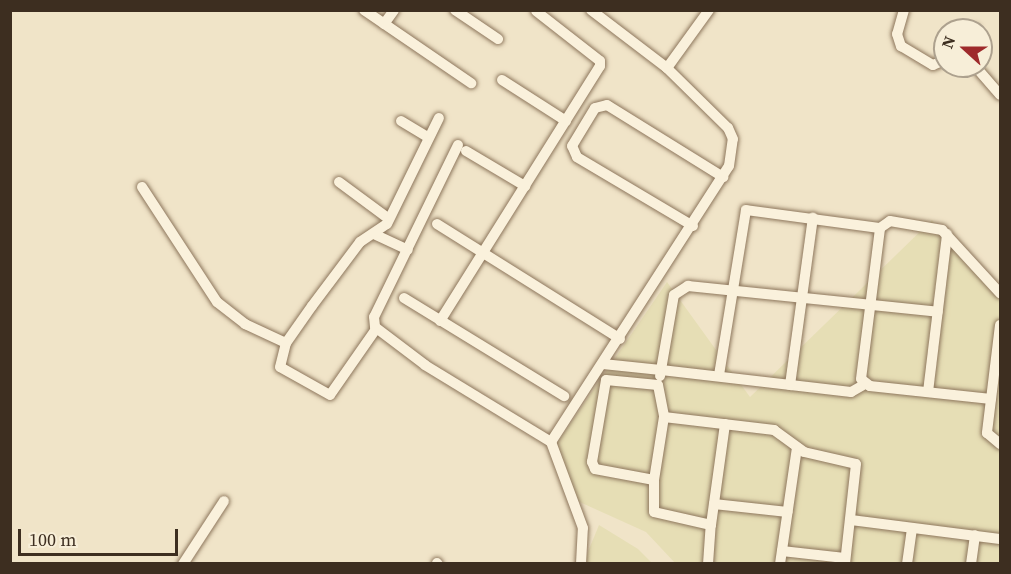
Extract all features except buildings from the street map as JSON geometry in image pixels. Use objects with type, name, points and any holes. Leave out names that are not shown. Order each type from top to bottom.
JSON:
[{"type":"street","points":[[364,10],[471,83]]},
{"type":"street","points":[[384,24],[394,10]]},
{"type":"street","points":[[455,10],[498,39]]},
{"type":"street","points":[[551,442],[620,339],[637,324],[723,177],[732,150],[728,128],[667,68],[591,10]]},
{"type":"street","points":[[667,68],[709,10]]},
{"type":"street","points":[[904,10],[897,34],[901,46],[933,64]]},
{"type":"street","points":[[440,321],[600,63],[536,11]]},
{"type":"street","points":[[985,78],[1000,95]]},
{"type":"street","points":[[502,80],[566,121]]},
{"type":"street","points":[[693,226],[577,157],[572,146],[595,108],[607,105],[723,177]]},
{"type":"street","points":[[439,118],[389,219],[376,235],[360,242],[285,343],[280,367],[284,371],[330,395],[347,377],[376,329],[374,317],[462,148],[525,186]]},
{"type":"street","points":[[401,121],[428,137]]},
{"type":"street","points":[[339,182],[389,219]]},
{"type":"street","points":[[142,187],[217,302],[245,324],[285,343]]},
{"type":"street","points":[[719,375],[730,291],[746,210],[880,228],[890,222],[937,228],[947,234],[1000,293]]},
{"type":"street","points":[[790,385],[813,218]]},
{"type":"street","points":[[437,224],[620,339]]},
{"type":"street","points":[[865,384],[861,379],[880,228]]},
{"type":"street","points":[[928,392],[947,234]]},
{"type":"street","points":[[376,235],[408,250]]},
{"type":"street","points":[[711,525],[654,512],[654,480],[664,417],[658,385],[674,295],[688,286],[938,312]]},
{"type":"street","points":[[404,298],[564,396]]},
{"type":"street","points":[[1000,325],[987,434],[990,440],[1000,444]]},
{"type":"street","points":[[376,329],[551,442],[584,528],[581,564]]},
{"type":"street","points":[[603,364],[719,375],[850,392],[865,384],[991,399]]},
{"type":"street","points":[[654,480],[602,472],[592,462],[606,380],[658,385]]},
{"type":"street","points":[[664,417],[774,430],[797,447],[856,464],[845,561],[782,551]]},
{"type":"street","points":[[708,564],[725,424]]},
{"type":"street","points":[[780,564],[797,447]]},
{"type":"street","points":[[183,564],[224,501]]},
{"type":"street","points":[[714,504],[788,512]]},
{"type":"street","points":[[851,520],[1000,538]]},
{"type":"street","points":[[907,564],[912,528]]},
{"type":"street","points":[[971,564],[975,535]]},
{"type":"shaded area","points":[[932,220],[1000,300],[1000,563],[675,563],[646,532],[573,499],[557,443],[667,282],[750,397]]},
{"type":"shaded area","points":[[599,525],[638,549],[652,563],[583,564]]}]
